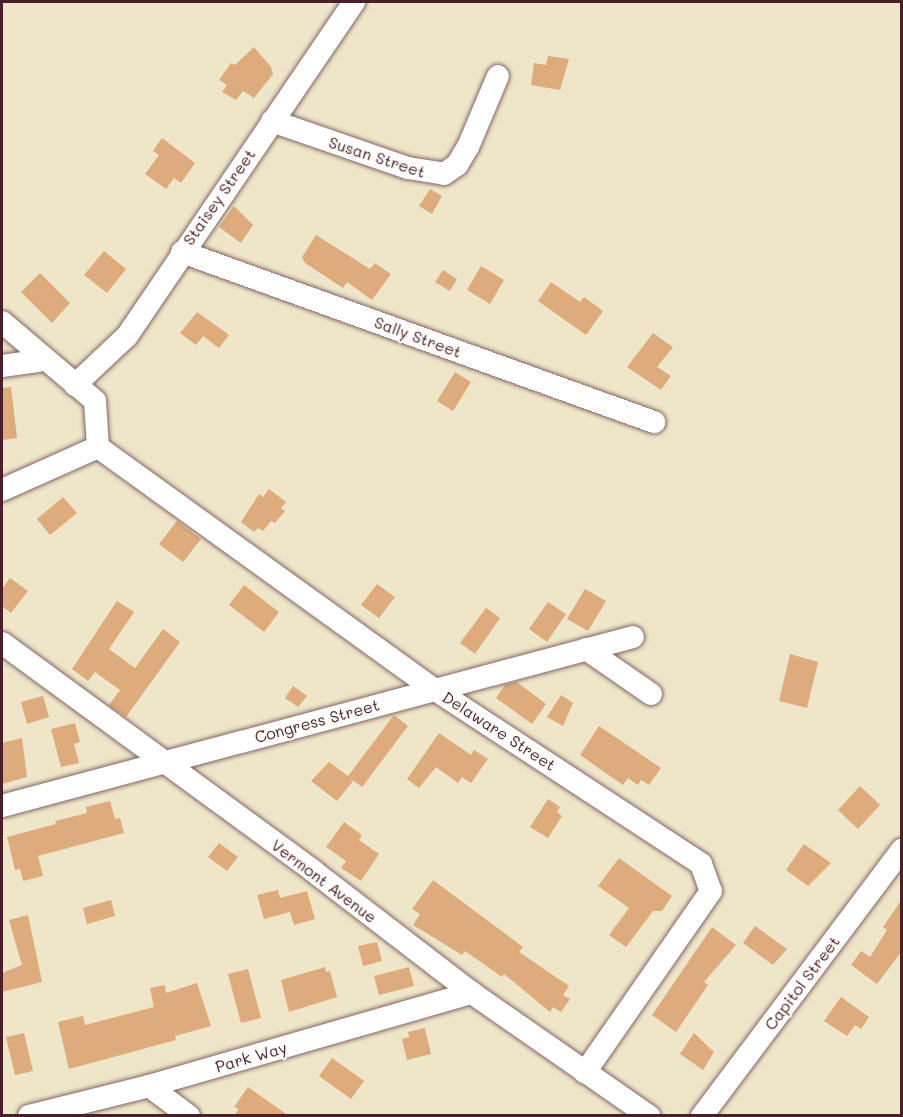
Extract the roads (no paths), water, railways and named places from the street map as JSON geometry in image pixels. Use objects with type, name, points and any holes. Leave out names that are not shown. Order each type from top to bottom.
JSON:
[{"type":"street","name":"Staisey Street","points":[[75,385],[127,336],[354,2]]},
{"type":"street","name":"Susan Street","points":[[272,121],[408,168],[444,174],[457,165],[468,147],[498,76]]},
{"type":"street","name":"Sally Street","points":[[182,252],[654,422]]},
{"type":"street","points":[[2,322],[95,401],[98,447],[2,490]]},
{"type":"street","points":[[2,366],[43,357]]},
{"type":"street","name":"Delaware Street","points":[[98,447],[434,689],[701,864],[711,891],[585,1072]]},
{"type":"street","name":"Congress Street","points":[[2,806],[633,637]]},
{"type":"street","name":"Vermont Avenue","points":[[2,643],[472,993],[650,1116]]},
{"type":"street","points":[[586,649],[651,694]]},
{"type":"street","name":"Capitol Street","points":[[702,1116],[902,850]]},
{"type":"street","name":"Park Way","points":[[29,1116],[149,1086],[472,993]]},
{"type":"street","points":[[149,1086],[189,1116]]}]
